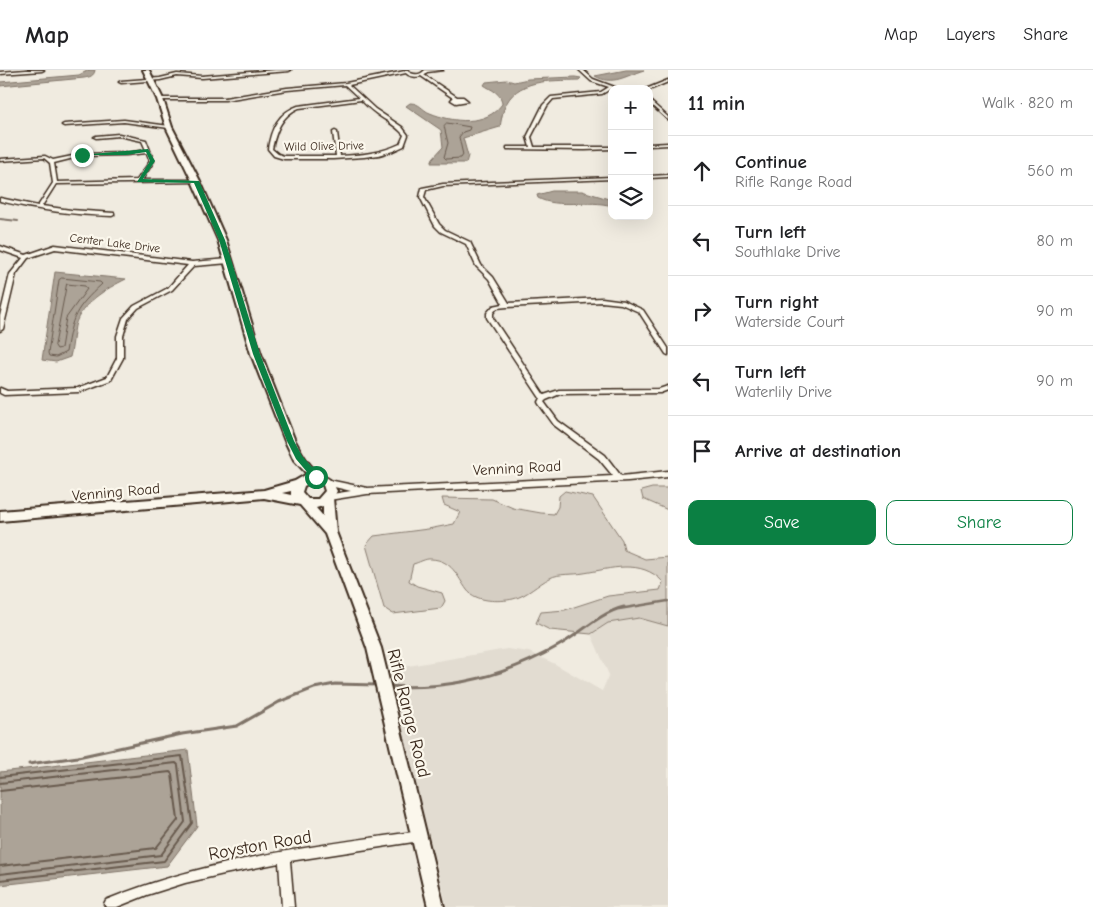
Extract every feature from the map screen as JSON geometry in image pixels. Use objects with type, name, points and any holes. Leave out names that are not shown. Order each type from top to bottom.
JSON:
[{"type":"main road","points":[[146,70],[160,99],[169,127],[196,181],[222,240],[256,354],[298,457],[316,477],[329,483],[331,489],[328,498],[318,504],[304,502],[296,493],[299,483],[298,457]]},
{"type":"main road","points":[[299,483],[308,478],[316,477]]},
{"type":"main road","name":"Venning Road","points":[[0,516],[264,494],[299,483]]},
{"type":"main road","name":"Venning Road","points":[[264,494],[304,502]]},
{"type":"main road","name":"Rifle Range Road","points":[[328,498],[330,532],[374,648],[436,907]]},
{"type":"main road","name":"Rifle Range Road","points":[[304,502],[330,532]]},
{"type":"street","points":[[0,73],[42,70]]},
{"type":"street","points":[[121,82],[181,74],[202,77],[288,70]]},
{"type":"street","points":[[422,75],[426,73],[426,70],[441,70]]},
{"type":"street","points":[[581,70],[592,80],[608,86]]},
{"type":"street","points":[[160,99],[224,99],[286,89],[346,84],[406,71],[414,75],[422,75],[456,98]]},
{"type":"street","points":[[653,87],[668,80]]},
{"type":"street","name":"Wild Olive Drive","points":[[346,84],[363,99],[377,112],[403,130],[406,135],[402,145],[388,152],[372,155],[290,158],[278,156],[270,149],[273,131],[286,112],[298,107],[363,99]]},
{"type":"street","points":[[532,147],[529,137],[545,105],[552,98],[602,93],[608,89]]},
{"type":"street","points":[[653,105],[668,119]]},
{"type":"street","points":[[64,125],[124,120],[169,127]]},
{"type":"street","points":[[336,132],[338,156]]},
{"type":"street","points":[[96,137],[119,135],[144,140],[152,161],[139,181]]},
{"type":"street","points":[[653,145],[668,144]]},
{"type":"street","points":[[509,148],[608,148]]},
{"type":"street","points":[[52,162],[82,155],[126,154],[148,151]]},
{"type":"street","points":[[0,160],[45,157],[52,162],[55,183],[40,206]]},
{"type":"street","points":[[653,177],[668,176]]},
{"type":"street","points":[[507,305],[491,278],[479,266],[466,240],[447,234],[437,225],[422,196],[424,189],[443,185],[608,178]]},
{"type":"street","points":[[55,183],[196,181]]},
{"type":"street","points":[[0,199],[92,214],[112,214]]},
{"type":"street","name":"Center Lake Drive","points":[[26,257],[55,247],[192,264],[229,261]]},
{"type":"street","points":[[0,248],[26,257],[13,274],[0,330]]},
{"type":"street","points":[[0,390],[6,394],[80,390],[109,378],[120,358],[120,336],[125,319],[136,307],[170,289],[192,264]]},
{"type":"street","points":[[543,398],[490,318],[492,309],[507,305],[602,300],[622,302],[641,311],[668,353]]},
{"type":"street","points":[[543,398],[559,392],[660,391],[668,388]]},
{"type":"street","points":[[543,398],[542,406],[550,418],[602,457],[619,478]]},
{"type":"street","name":"Venning Road","points":[[328,498],[367,491],[668,474]]},
{"type":"street","name":"Venning Road","points":[[329,483],[367,491]]},
{"type":"street","name":"Royston Road","points":[[110,904],[133,894],[186,877],[284,858],[420,836]]},
{"type":"street","points":[[284,858],[288,907]]},
{"type":"shaded area","points":[[652,488],[668,488],[668,510],[643,499],[641,491]]},
{"type":"shaded area","points":[[565,491],[593,497],[622,540],[624,550],[645,559],[668,557],[668,626],[639,618],[608,623],[591,634],[550,630],[536,623],[541,612],[565,610],[608,596],[660,590],[663,582],[654,575],[645,570],[625,567],[580,574],[558,575],[550,578],[528,593],[507,600],[495,601],[482,599],[471,594],[457,574],[444,562],[427,559],[413,564],[409,581],[417,586],[442,593],[445,601],[441,608],[393,614],[384,608],[366,545],[374,536],[454,524],[460,512],[444,505],[442,498],[492,499],[513,508],[554,514],[558,507],[559,496]]},
{"type":"shaded area","points":[[639,618],[668,626],[668,907],[447,907],[388,674],[391,669],[507,649],[529,652],[555,664],[602,691],[609,675],[591,634],[608,623]]},
{"type":"water","points":[[89,70],[95,70],[93,75],[86,78],[0,86],[0,82],[79,75]]},
{"type":"water","points":[[626,70],[644,70],[613,80],[601,79],[595,76]]},
{"type":"water","points":[[581,78],[579,80],[535,83],[525,86],[516,92],[509,99],[504,109],[500,127],[463,138],[468,156],[466,163],[431,163],[443,147],[441,130],[406,106],[410,103],[416,104],[427,112],[448,119],[478,119],[495,111],[502,104],[498,94],[484,85],[486,82],[507,80],[514,82],[528,79]]},
{"type":"water","points":[[552,191],[582,191],[608,199],[608,205],[594,203],[555,203],[538,198],[537,195]]},
{"type":"water","points":[[55,272],[126,279],[110,287],[88,304],[75,326],[70,357],[56,362],[42,360]]},
{"type":"water","points":[[188,750],[197,826],[167,866],[0,885],[0,772]]},
{"type":"waterway","points":[[0,219],[18,221]]},
{"type":"waterway","points":[[619,609],[668,601]]},
{"type":"waterway","points":[[388,686],[433,686],[476,679],[497,673],[538,656],[566,641],[606,614],[624,607]]},
{"type":"waterway","points":[[29,764],[78,757],[182,734],[237,726],[279,702],[314,688],[335,684],[377,685]]},
{"type":"route","points":[[82,155],[126,154],[148,151],[152,161],[139,181],[196,181],[222,240],[256,354],[290,441],[298,457],[316,477]]}]
